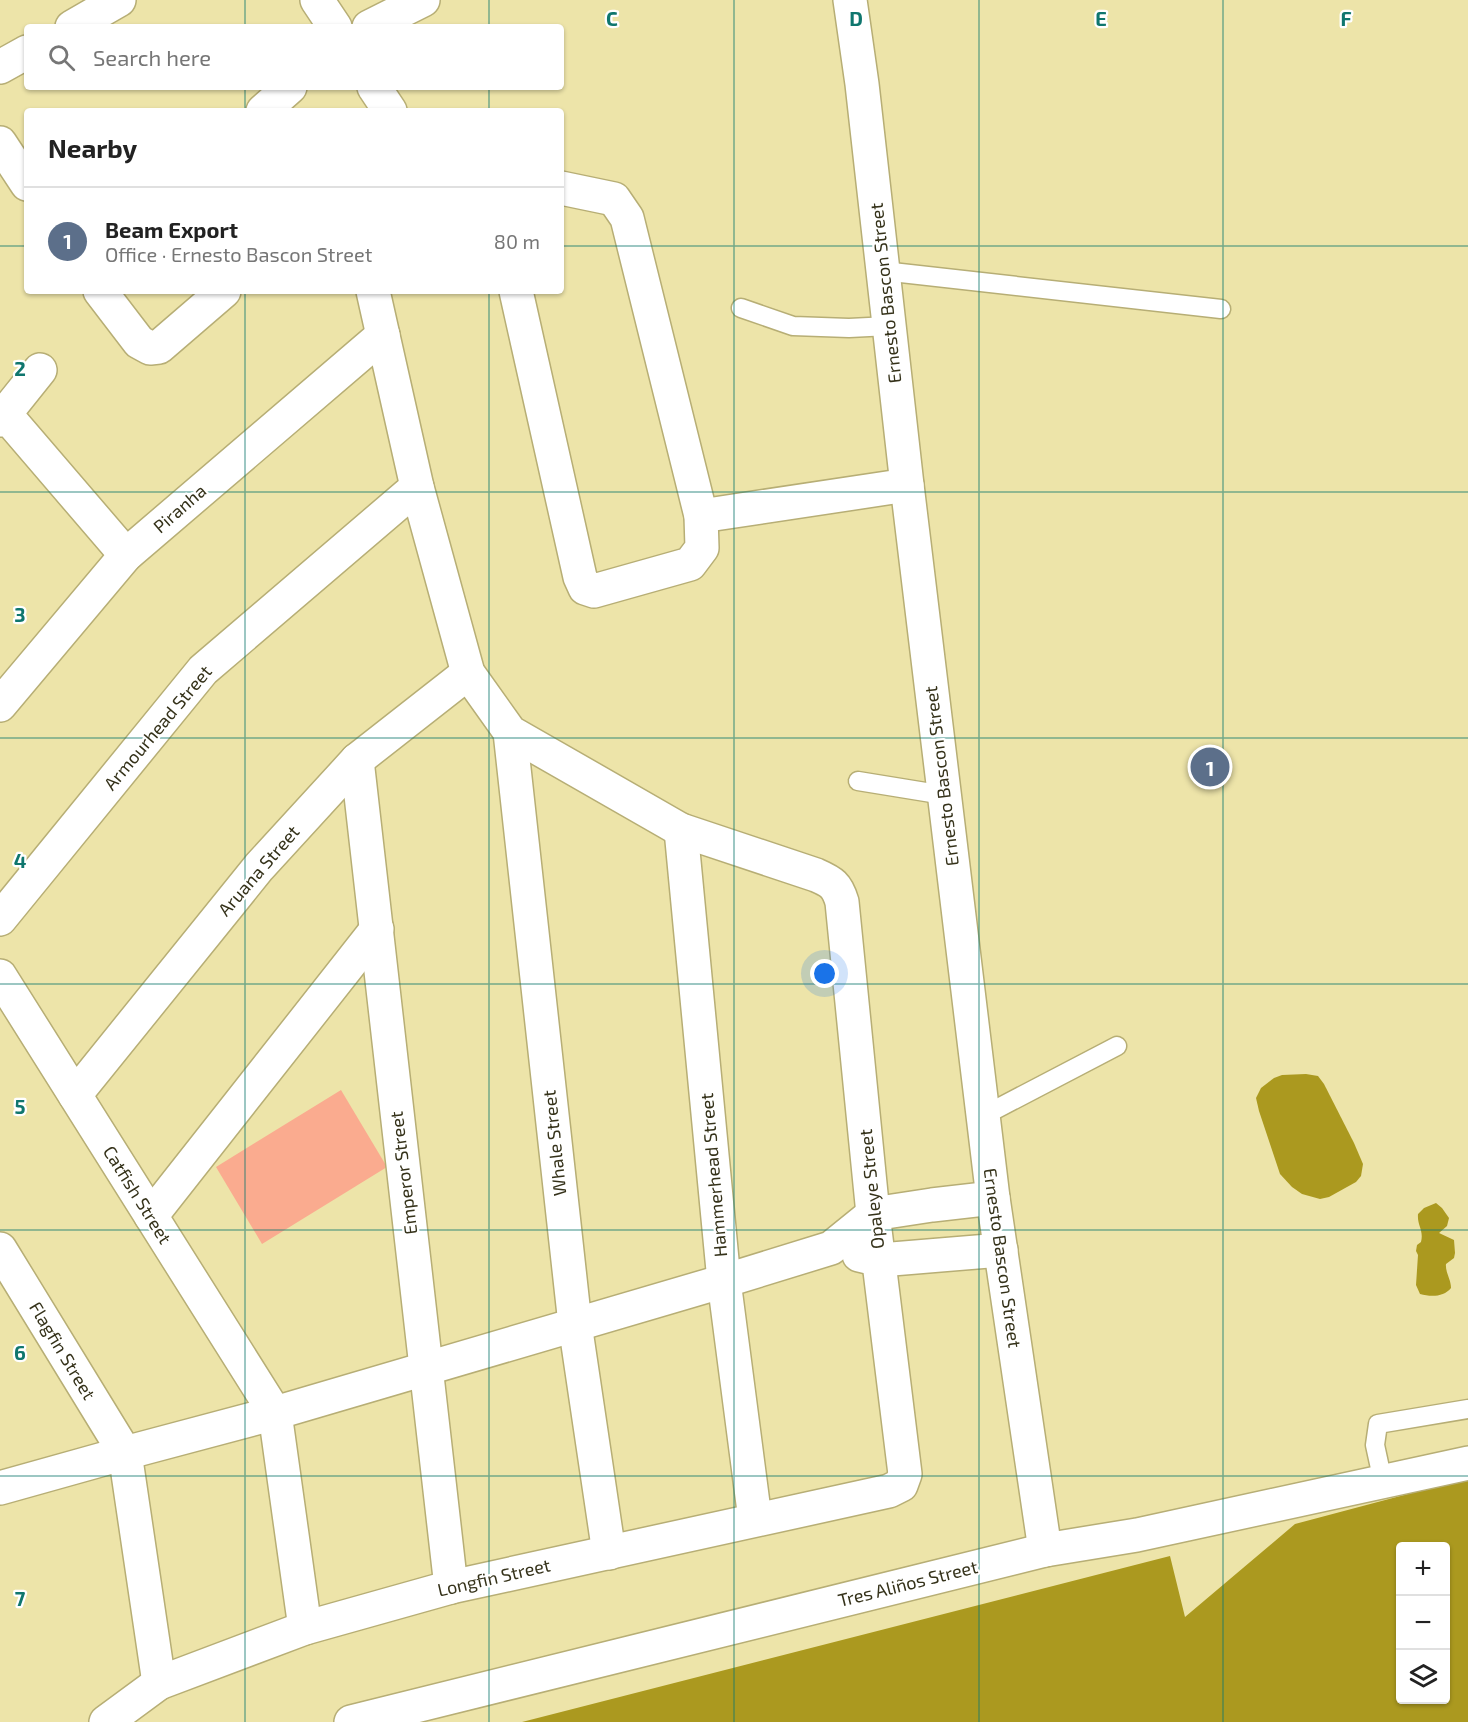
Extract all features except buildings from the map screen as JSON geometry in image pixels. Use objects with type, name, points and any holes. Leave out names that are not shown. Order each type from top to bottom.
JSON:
[{"type":"street","points":[[77,24],[119,0]]},
{"type":"street","points":[[317,0],[333,24]]},
{"type":"street","points":[[375,24],[423,0]]},
{"type":"street","name":"Ernesto Bascon Street","points":[[850,0],[862,84],[907,485],[993,1198],[1045,1550]]},
{"type":"street","points":[[0,67],[24,54]]},
{"type":"street","points":[[266,108],[287,90]]},
{"type":"street","points":[[376,90],[388,108]]},
{"type":"street","points":[[0,143],[24,179]]},
{"type":"street","points":[[517,294],[580,577],[585,588],[594,591],[690,564],[702,548],[701,516],[627,218],[614,199],[564,189]]},
{"type":"street","points":[[102,294],[139,342],[150,348],[159,347],[221,294]]},
{"type":"street","points":[[374,294],[417,487],[468,673],[510,732],[681,830]]},
{"type":"street","name":"Piranha","points":[[0,705],[126,555],[383,335]]},
{"type":"street","points":[[40,370],[3,417],[126,555]]},
{"type":"street","points":[[701,516],[907,485]]},
{"type":"street","name":"Armourhead Street","points":[[0,919],[203,670],[417,487]]},
{"type":"street","name":"Aruana Street","points":[[75,1095],[259,867],[357,760],[468,673]]},
{"type":"street","name":"Whale Street","points":[[510,732],[574,1324],[609,1553]]},
{"type":"street","name":"Emperor Street","points":[[357,760],[451,1587]]},
{"type":"street","name":"Opaleye Street","points":[[681,830],[816,875],[831,882],[839,891],[842,902],[873,1214],[905,1474],[901,1485]]},
{"type":"street","name":"Hammerhead Street","points":[[681,830],[724,1281],[756,1519]]},
{"type":"street","points":[[151,1216],[377,929]]},
{"type":"street","name":"Catfish Street","points":[[0,976],[274,1413]]},
{"type":"street","points":[[0,1488],[274,1413],[831,1248],[873,1214],[993,1198]]},
{"type":"street","points":[[831,1248],[880,1260],[1000,1250]]},
{"type":"street","name":"Flagfin Street","points":[[0,1249],[125,1453]]},
{"type":"street","points":[[274,1413],[305,1628]]},
{"type":"street","points":[[125,1453],[159,1683]]},
{"type":"street","name":"Tres Aliños Street","points":[[351,1722],[1045,1550],[1137,1535],[1468,1463]]},
{"type":"street","name":"Longfin Street","points":[[106,1722],[159,1683],[305,1628],[451,1587],[889,1491],[901,1485]]},
{"type":"lane","points":[[883,271],[1221,309]]},
{"type":"lane","points":[[741,308],[794,326],[849,328],[889,326]]},
{"type":"lane","points":[[858,781],[944,795]]},
{"type":"lane","points":[[983,1116],[1117,1046]]},
{"type":"lane","points":[[1383,1482],[1375,1444],[1378,1424],[1468,1409]]},
{"type":"shaded area","points":[[1282,1075],[1318,1076],[1324,1084],[1363,1164],[1361,1176],[1356,1182],[1329,1197],[1320,1199],[1302,1194],[1280,1174],[1256,1098],[1261,1088],[1274,1078]]},
{"type":"shaded area","points":[[341,1090],[387,1167],[262,1244],[216,1167]]},
{"type":"shaded area","points":[[1436,1203],[1449,1218],[1447,1226],[1439,1233],[1454,1240],[1455,1253],[1454,1258],[1446,1264],[1451,1288],[1441,1295],[1428,1296],[1420,1294],[1416,1285],[1418,1255],[1416,1251],[1422,1238],[1418,1214],[1424,1208]]},
{"type":"shaded area","points":[[1468,1478],[1468,1722],[522,1722],[1170,1556],[1185,1617],[1295,1524]]},
{"type":"place","name":"Beam Export","points":[[1210,767]]}]
